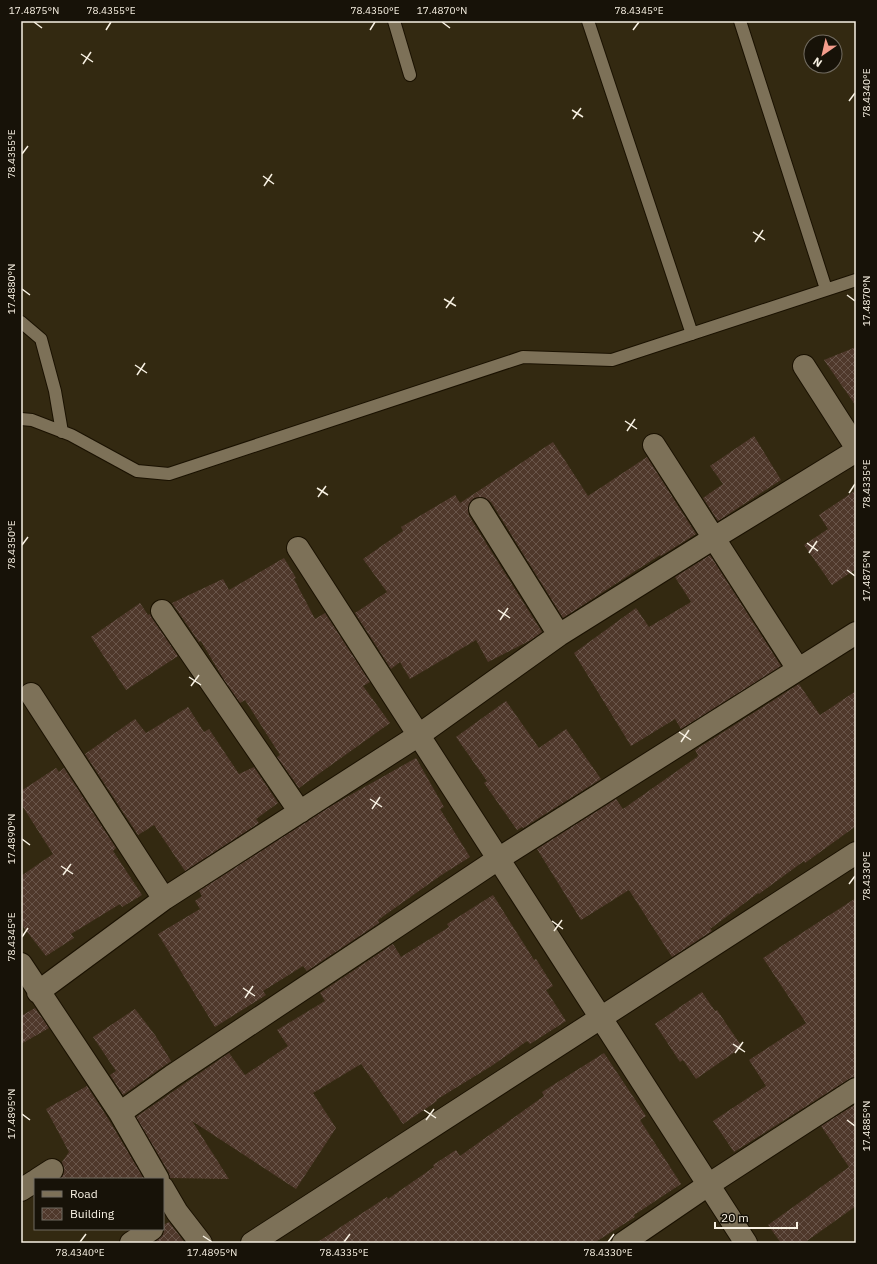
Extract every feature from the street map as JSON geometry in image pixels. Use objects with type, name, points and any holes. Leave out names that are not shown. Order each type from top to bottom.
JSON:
[{"type":"street","points":[[804,366],[856,447]]},
{"type":"street","points":[[654,445],[798,669]]},
{"type":"street","points":[[38,992],[164,899],[419,735],[559,635],[856,451]]},
{"type":"street","points":[[480,510],[559,635]]},
{"type":"street","points":[[298,548],[746,1243]]},
{"type":"street","points":[[162,611],[300,812]]},
{"type":"street","points":[[120,1113],[172,1076],[498,859],[856,632]]},
{"type":"street","points":[[31,694],[164,899]]},
{"type":"street","points":[[252,1243],[856,853]]},
{"type":"street","points":[[21,964],[38,992],[120,1113],[157,1178]]},
{"type":"street","points":[[623,1243],[708,1185],[856,1089]]},
{"type":"street","points":[[21,1190],[34,1182]]},
{"type":"street","points":[[164,1192],[170,1217],[201,1243]]},
{"type":"street","points":[[131,1243],[150,1230]]},
{"type":"lane","points":[[394,21],[410,75]]},
{"type":"lane","points":[[588,21],[692,334]]},
{"type":"lane","points":[[740,21],[826,289]]},
{"type":"lane","points":[[21,419],[32,420],[71,435],[137,471],[169,474],[523,357],[612,360],[856,280]]},
{"type":"lane","points":[[21,322],[42,339],[55,391],[62,432]]},
{"type":"building","points":[[856,347],[856,406],[824,360]]},
{"type":"building","points":[[754,436],[781,480],[718,521],[703,498],[723,484],[710,466]]},
{"type":"building","points":[[553,442],[588,496],[647,457],[696,534],[661,556],[660,555],[563,618],[491,502],[485,498],[474,498],[469,504],[469,516],[542,632],[531,640],[488,662],[476,640],[410,679],[400,662],[391,669],[355,613],[387,592],[363,559],[403,531],[401,527],[455,495],[460,503]]},
{"type":"building","points":[[856,490],[856,569],[832,585],[804,545],[828,529],[819,515]]},
{"type":"building","points":[[710,555],[781,666],[681,729],[675,719],[631,746],[574,653],[636,608],[649,627],[691,602],[675,577]]},
{"type":"building","points":[[284,558],[296,578],[294,579],[315,619],[325,613],[370,682],[363,686],[390,723],[299,788],[277,757],[280,755],[245,700],[240,703],[224,680],[201,641],[199,642],[172,603],[223,579],[229,590]]},
{"type":"building","points":[[140,603],[148,615],[150,614],[178,656],[126,690],[91,637]]},
{"type":"building","points":[[799,684],[820,715],[856,691],[856,826],[805,863],[804,861],[759,894],[758,893],[710,929],[712,931],[672,957],[629,890],[581,920],[537,849],[616,799],[623,809],[697,757],[698,755],[695,750]]},
{"type":"building","points":[[506,701],[539,748],[566,729],[601,779],[523,828],[522,827],[517,830],[484,783],[487,781],[456,737]]},
{"type":"building","points":[[188,707],[204,732],[209,729],[239,774],[254,767],[278,803],[256,819],[259,823],[185,871],[154,825],[138,835],[85,754],[135,719],[146,733]]},
{"type":"building","points":[[416,758],[444,807],[440,809],[470,857],[440,876],[378,920],[379,923],[307,971],[303,966],[263,991],[266,995],[215,1027],[158,934],[200,909],[195,901],[202,896],[199,891],[331,806]]},
{"type":"building","points":[[56,768],[59,772],[64,768],[116,848],[113,851],[142,895],[122,907],[120,904],[71,934],[74,938],[46,956],[21,924],[21,876],[53,854],[21,804],[21,791]]},
{"type":"building","points":[[493,895],[534,960],[536,959],[553,986],[546,990],[566,1021],[530,1044],[527,1041],[493,1065],[436,1100],[437,1101],[403,1124],[361,1064],[313,1093],[336,1128],[296,1189],[192,1121],[229,1179],[170,1178],[169,1173],[136,1117],[229,1053],[245,1075],[288,1046],[277,1030],[325,1001],[320,993],[393,944],[401,957],[449,927],[447,924]]},
{"type":"building","points":[[856,898],[856,1077],[849,1079],[734,1152],[713,1121],[766,1086],[749,1060],[806,1023],[763,958]]},
{"type":"building","points":[[702,992],[715,1011],[717,1010],[742,1047],[696,1079],[683,1060],[680,1062],[655,1024]]},
{"type":"building","points":[[35,1008],[49,1028],[21,1044],[21,1016]]},
{"type":"building","points":[[135,1009],[155,1035],[171,1061],[123,1095],[110,1075],[116,1071],[93,1037]]},
{"type":"building","points":[[604,1053],[646,1116],[640,1120],[681,1184],[634,1215],[635,1217],[594,1243],[316,1243],[387,1197],[388,1199],[434,1167],[433,1165],[456,1150],[460,1156],[544,1096],[542,1092]]},
{"type":"building","points":[[87,1086],[143,1178],[61,1178],[64,1170],[62,1162],[69,1152],[46,1109]]},
{"type":"building","points":[[856,1104],[856,1206],[804,1243],[781,1243],[768,1225],[849,1167],[821,1126]]},
{"type":"building","points":[[169,1222],[185,1243],[154,1243],[163,1235],[164,1224]]}]
